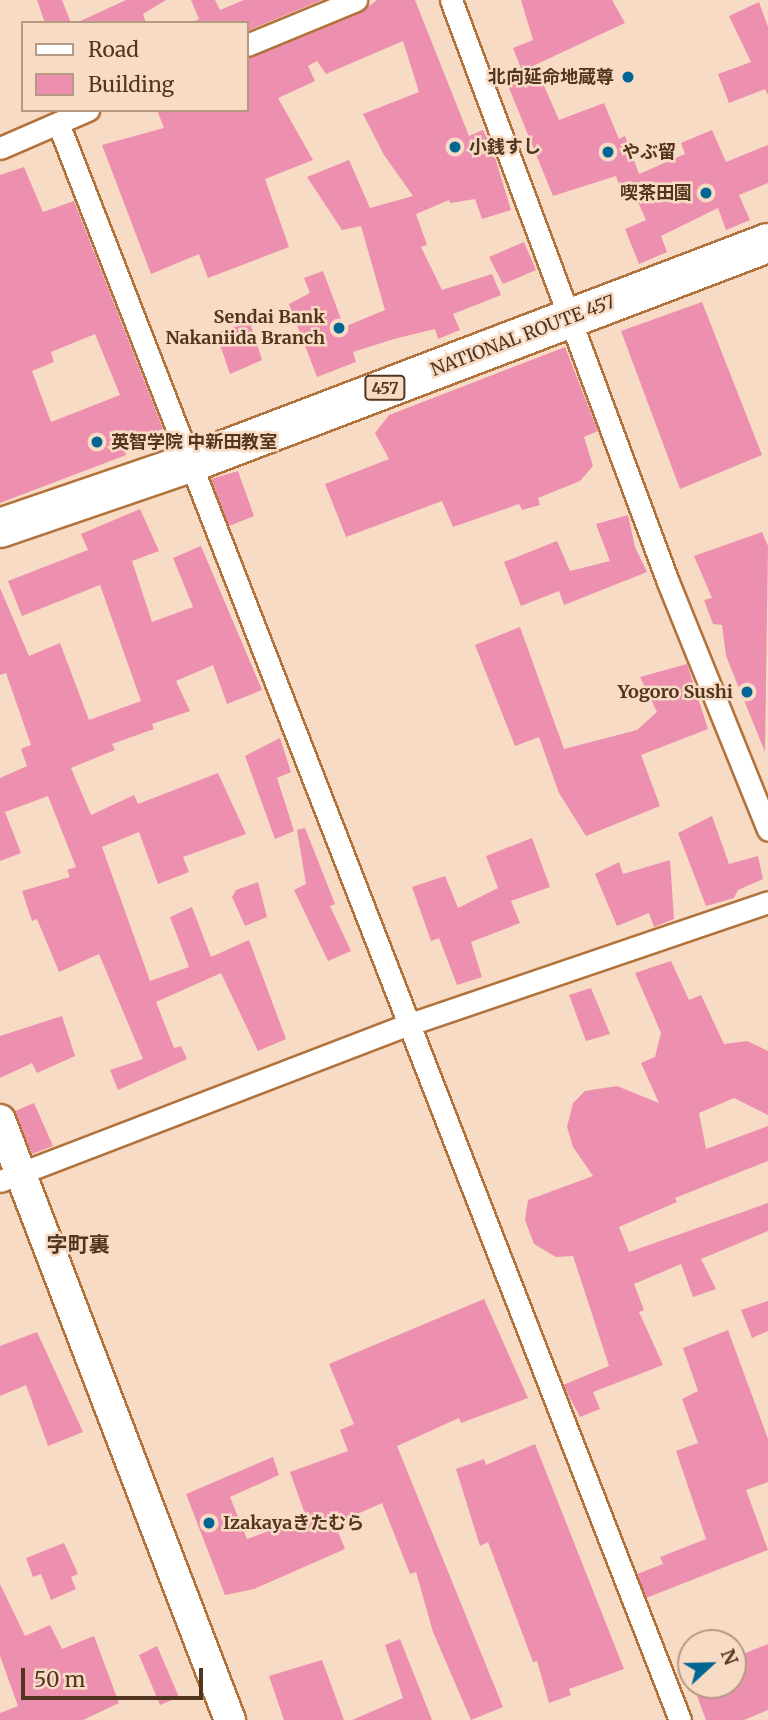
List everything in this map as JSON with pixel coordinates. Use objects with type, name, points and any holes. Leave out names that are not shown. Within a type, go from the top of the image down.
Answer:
[{"type":"highway","name":"NATIONAL ROUTE 457","points":[[0,527],[190,463],[768,243]]},
{"type":"street","points":[[248,45],[356,0]]},
{"type":"street","points":[[451,0],[569,318],[768,830]]},
{"type":"street","points":[[0,148],[83,112]]},
{"type":"street","points":[[58,123],[407,1026],[680,1720]]},
{"type":"street","points":[[10,1177],[407,1026],[768,902]]},
{"type":"street","points":[[0,1120],[10,1177],[230,1720]]},
{"type":"building","points":[[37,0],[62,0],[70,21],[44,21]]},
{"type":"building","points":[[126,0],[166,0],[143,14],[145,21],[80,21]]},
{"type":"building","points":[[191,0],[215,0],[220,10],[244,0],[322,0],[248,31],[248,21],[194,21],[199,19]]},
{"type":"building","points":[[377,0],[415,0],[469,136],[483,130],[493,151],[511,210],[482,219],[475,199],[450,203],[449,200],[416,214],[427,245],[421,247],[442,290],[492,274],[501,295],[453,314],[460,330],[438,339],[435,329],[353,352],[356,362],[317,377],[289,304],[310,293],[304,278],[323,271],[344,327],[385,310],[361,226],[342,230],[307,177],[349,160],[370,208],[413,196],[384,155],[363,114],[419,92],[403,41],[326,74],[317,61],[308,66],[315,81],[278,98],[313,160],[265,179],[289,247],[208,278],[199,254],[151,274],[102,145],[164,128],[158,112],[248,112],[248,58],[361,12]]},
{"type":"building","points":[[521,0],[612,0],[625,23],[522,71],[513,48],[533,40]]},
{"type":"building","points":[[759,2],[768,27],[768,95],[765,89],[729,103],[718,74],[751,62],[729,16]]},
{"type":"building","points":[[538,72],[559,120],[604,103],[619,139],[625,136],[639,174],[685,154],[681,143],[712,130],[726,162],[768,145],[768,183],[739,195],[750,220],[726,230],[718,208],[661,236],[667,252],[639,264],[625,229],[646,220],[631,186],[621,190],[616,176],[553,196],[507,83]]},
{"type":"building","points":[[24,167],[43,212],[74,201],[163,429],[123,444],[126,455],[0,503],[0,175]],"holes":[[[95,334],[120,395],[51,422],[32,371],[54,362],[51,352]]]},
{"type":"building","points":[[524,242],[536,270],[503,284],[489,257]]},
{"type":"building","points":[[702,302],[762,455],[680,489],[621,331]]},
{"type":"building","points":[[250,322],[262,360],[230,374],[216,333]]},
{"type":"building","points":[[565,347],[598,431],[584,437],[593,466],[580,481],[538,498],[540,505],[522,510],[519,504],[453,527],[442,501],[346,537],[325,484],[389,459],[375,433],[389,415]]},
{"type":"building","points":[[238,471],[254,516],[229,526],[211,479]]},
{"type":"building","points":[[140,509],[159,551],[132,561],[152,622],[193,607],[173,558],[201,546],[262,690],[227,704],[213,665],[176,681],[190,711],[152,724],[154,729],[112,744],[115,750],[71,768],[91,815],[134,795],[138,804],[218,773],[246,834],[183,857],[189,872],[158,884],[139,832],[102,847],[150,981],[189,967],[170,917],[192,907],[211,957],[249,940],[286,1039],[258,1051],[221,973],[156,1002],[174,1048],[181,1046],[187,1059],[118,1090],[110,1070],[143,1059],[99,954],[59,972],[37,919],[32,921],[22,891],[70,877],[67,870],[76,867],[48,796],[5,812],[21,853],[0,861],[0,778],[27,766],[21,749],[31,745],[6,673],[0,675],[0,588],[29,656],[60,643],[89,720],[141,701],[100,585],[22,616],[8,581],[88,550],[81,534]]},
{"type":"building","points":[[628,515],[635,547],[647,572],[564,605],[559,591],[521,606],[504,562],[557,541],[570,571],[610,561],[596,524]]},
{"type":"building","points":[[762,532],[768,546],[765,752],[726,656],[722,625],[713,624],[704,600],[712,598],[694,556]]},
{"type":"building","points":[[520,627],[564,749],[637,730],[657,712],[640,677],[687,664],[708,729],[641,755],[660,806],[586,836],[559,793],[539,737],[515,746],[475,645]]},
{"type":"building","points":[[280,738],[291,772],[277,778],[294,831],[275,839],[245,756]]},
{"type":"building","points":[[712,816],[729,864],[758,856],[763,879],[738,890],[734,898],[706,906],[678,833]]},
{"type":"building","points":[[305,828],[335,904],[330,906],[351,951],[328,961],[294,890],[306,884],[297,830]]},
{"type":"building","points":[[532,838],[550,887],[511,901],[520,923],[471,942],[482,977],[457,985],[439,938],[431,941],[412,887],[445,876],[458,908],[498,888],[486,856]]},
{"type":"building","points":[[670,860],[674,919],[654,927],[649,913],[617,926],[595,874],[619,862],[623,874]]},
{"type":"building","points":[[258,882],[267,917],[245,926],[232,897],[236,890]]},
{"type":"building","points":[[671,961],[689,1000],[701,995],[724,1044],[747,1041],[768,1051],[768,1115],[734,1098],[699,1113],[706,1149],[768,1126],[768,1161],[675,1198],[677,1202],[619,1227],[629,1252],[768,1203],[768,1231],[701,1259],[716,1289],[693,1297],[681,1264],[634,1284],[644,1310],[639,1312],[663,1365],[593,1392],[600,1409],[580,1417],[563,1385],[609,1366],[573,1256],[556,1257],[534,1244],[525,1220],[528,1200],[593,1176],[573,1147],[567,1127],[573,1103],[585,1091],[617,1086],[659,1103],[641,1063],[655,1057],[661,1033],[635,973]]},
{"type":"building","points":[[591,988],[610,1034],[586,1041],[569,995]]},
{"type":"building","points":[[62,1016],[75,1056],[37,1073],[32,1063],[0,1078],[0,1036]]},
{"type":"building","points":[[34,1103],[53,1146],[32,1154],[15,1111]]},
{"type":"building","points":[[484,1299],[528,1398],[461,1423],[459,1418],[397,1446],[503,1707],[471,1720],[433,1632],[416,1572],[410,1574],[382,1503],[335,1524],[345,1549],[254,1589],[225,1595],[186,1494],[273,1457],[279,1475],[230,1497],[247,1539],[306,1517],[290,1472],[348,1451],[340,1430],[354,1424],[329,1364]]},
{"type":"building","points":[[768,1301],[768,1331],[752,1338],[741,1310]]},
{"type":"building","points":[[728,1330],[768,1439],[768,1482],[746,1490],[768,1550],[646,1598],[637,1574],[663,1564],[660,1557],[706,1539],[676,1451],[698,1443],[682,1399],[698,1391],[683,1348]]},
{"type":"building","points":[[37,1332],[83,1432],[48,1446],[26,1385],[0,1396],[0,1346]]},
{"type":"building","points":[[535,1444],[624,1669],[569,1689],[571,1695],[549,1703],[537,1661],[533,1662],[488,1542],[480,1546],[456,1469],[484,1459],[486,1465]]},
{"type":"building","points":[[64,1543],[78,1574],[71,1577],[76,1589],[51,1600],[41,1574],[33,1577],[26,1558]]},
{"type":"building","points":[[0,1584],[25,1636],[50,1625],[62,1649],[94,1636],[119,1703],[83,1720],[0,1720],[0,1713],[18,1706],[0,1656]]},
{"type":"building","points":[[400,1639],[432,1720],[352,1720],[403,1698],[385,1645]]},
{"type":"building","points":[[768,1644],[768,1710],[744,1720],[706,1720],[698,1699],[747,1699],[747,1652]]},
{"type":"building","points":[[157,1646],[179,1697],[160,1705],[139,1655]]},
{"type":"building","points":[[322,1660],[344,1720],[284,1720],[269,1676]]},
{"type":"place","name":"北向延命地蔵尊","points":[[628,77]]},
{"type":"place","name":"小銭すし","points":[[455,147]]},
{"type":"place","name":"やぶ留","points":[[608,152]]},
{"type":"place","name":"喫茶田園","points":[[706,193]]},
{"type":"place","name":"Sendai Bank Nakaniida Branch","points":[[339,328]]},
{"type":"place","name":"英智学院 中新田教室","points":[[97,442]]},
{"type":"place","name":"Yogoro Sushi","points":[[747,692]]},
{"type":"place","name":"Izakayaきたむら","points":[[209,1523]]},
{"type":"district","name":"字町裏","points":[[78,1245]]}]
